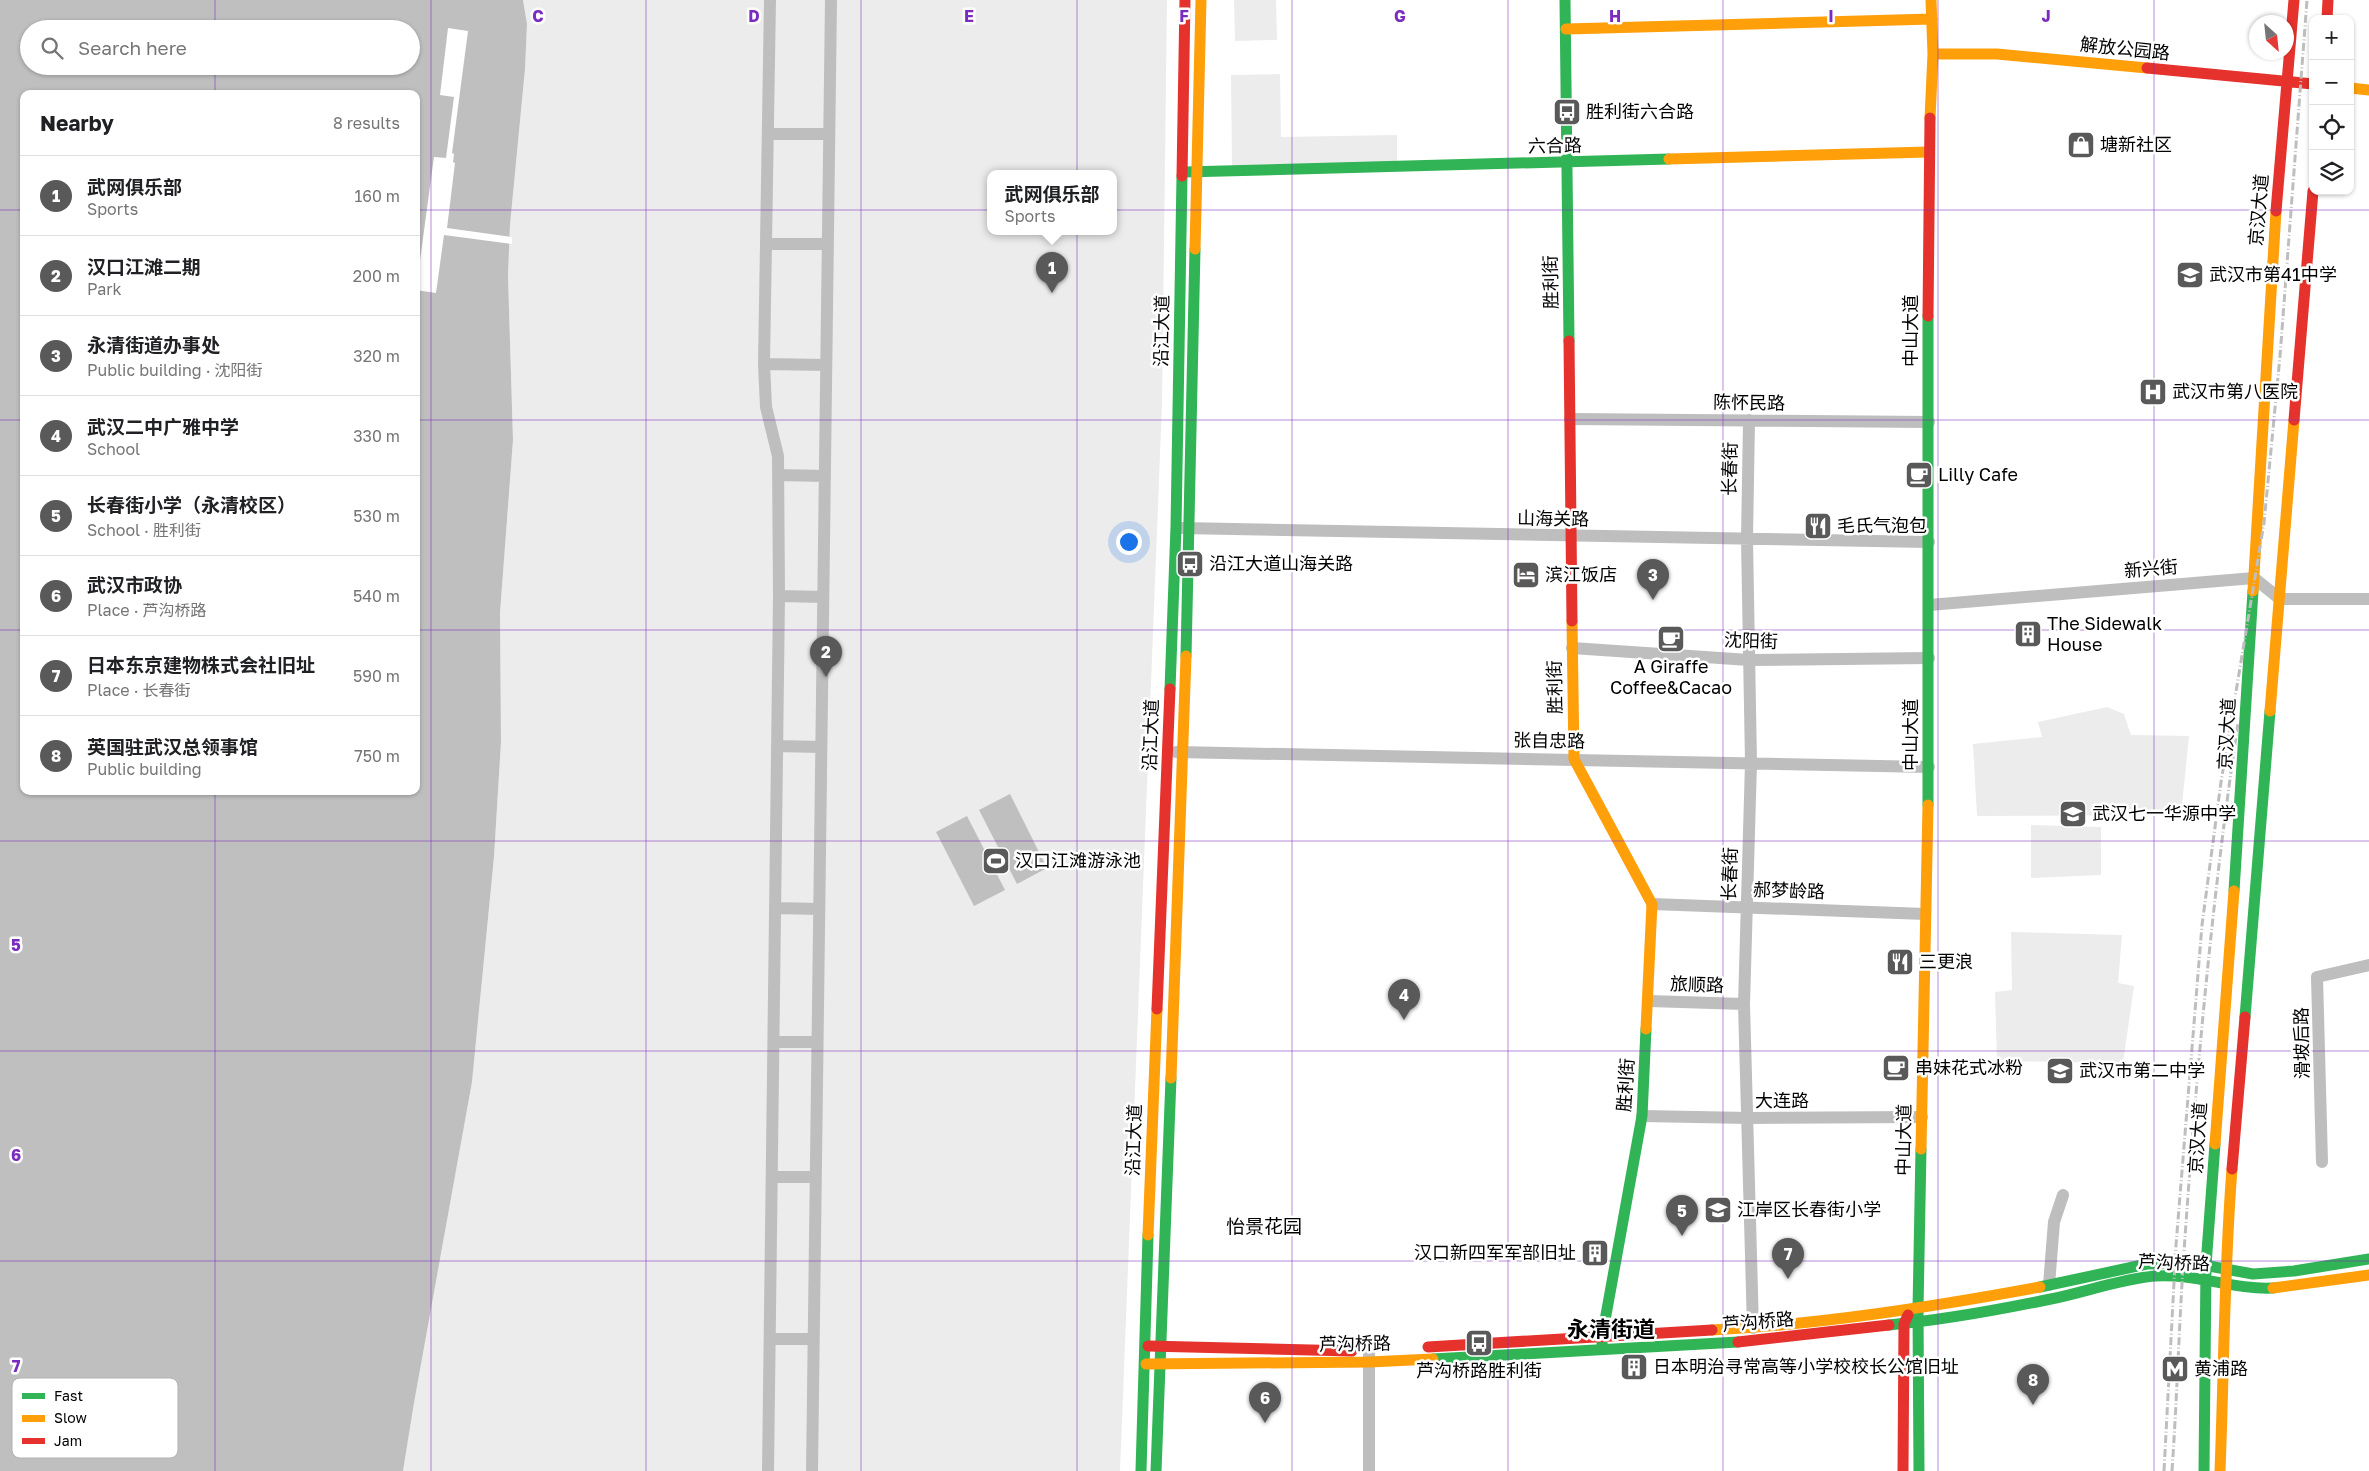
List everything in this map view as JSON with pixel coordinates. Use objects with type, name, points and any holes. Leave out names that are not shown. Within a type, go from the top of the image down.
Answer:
[{"type":"main road","name":"沿江大道","points":[[1141,1471],[1143,1364],[1176,528],[1185,0]]},
{"type":"main road","name":"沿江大道","points":[[1156,1471],[1184,752],[1201,0]]},
{"type":"main road","name":"胜利街","points":[[1566,0],[1574,759],[1652,904],[1649,1001],[1642,1116],[1602,1337],[1602,1349]]},
{"type":"main road","name":"中山大道","points":[[1919,1471],[1919,1322],[1914,1310],[1922,1117],[1929,767],[1928,152],[1933,54],[1932,0]]},
{"type":"main road","name":"京汉大道","points":[[2204,1471],[2206,1265],[2239,824],[2274,232],[2294,0]]},
{"type":"main road","points":[[2327,15],[2328,0]]},
{"type":"main road","points":[[1566,29],[1932,19]]},
{"type":"main road","name":"解放公园路","points":[[1933,54],[1997,54],[2309,84]]},
{"type":"main road","points":[[2354,88],[2369,90]]},
{"type":"main road","name":"六合路","points":[[1182,172],[1928,152]]},
{"type":"main road","name":"京汉大道","points":[[2220,1471],[2227,1235],[2313,195]]},
{"type":"main road","name":"芦沟桥路","points":[[1144,1346],[1369,1357],[1602,1337],[1754,1328],[1914,1310],[2049,1285],[2147,1264],[2168,1262],[2206,1265],[2253,1274],[2268,1274],[2369,1259]]},
{"type":"main road","name":"芦沟桥路","points":[[1143,1364],[1602,1349],[1734,1342],[1919,1322],[2050,1298],[2132,1279],[2158,1276],[2227,1283],[2254,1289],[2275,1288],[2369,1275]]},
{"type":"main road","name":"中山大道","points":[[1903,1471],[1904,1324],[1914,1310]]},
{"type":"street","points":[[768,1471],[779,596],[779,475],[776,449],[764,395],[770,0]]},
{"type":"street","points":[[812,1471],[831,0]]},
{"type":"street","points":[[768,134],[829,134]]},
{"type":"street","points":[[766,244],[828,244]]},
{"type":"street","points":[[764,364],[826,365]]},
{"type":"street","name":"陈怀民路","points":[[1570,419],[1928,422]]},
{"type":"street","name":"长春街","points":[[1749,420],[1747,539],[1751,763],[1744,1004],[1754,1328]]},
{"type":"street","points":[[779,475],[824,476]]},
{"type":"street","name":"山海关路","points":[[1176,528],[1571,537],[1929,542]]},
{"type":"street","points":[[2254,578],[2280,599],[2369,600]]},
{"type":"street","name":"新兴街","points":[[1929,605],[2254,578]]},
{"type":"street","points":[[779,596],[823,598]]},
{"type":"street","name":"沈阳街","points":[[1572,648],[1749,660],[1929,658]]},
{"type":"street","points":[[777,746],[820,747]]},
{"type":"street","name":"张自忠路","points":[[1168,752],[1929,767]]},
{"type":"street","name":"郝梦龄路","points":[[1652,904],[1925,914]]},
{"type":"street","points":[[775,908],[819,909]]},
{"type":"street","name":"滑坡后路","points":[[2322,1162],[2318,977],[2369,965]]},
{"type":"street","name":"旅顺路","points":[[1649,1001],[1744,1004]]},
{"type":"street","points":[[774,1042],[817,1042]]},
{"type":"street","name":"大连路","points":[[1642,1116],[1749,1118],[1922,1117]]},
{"type":"street","points":[[772,1177],[816,1177]]},
{"type":"street","points":[[2049,1285],[2054,1222],[2063,1195]]},
{"type":"street","points":[[770,1339],[814,1339]]},
{"type":"street","points":[[1369,1357],[1369,1471]]},
{"type":"shaded area","points":[[0,0],[523,0],[527,24],[525,69],[510,225],[508,276],[513,440],[500,613],[501,742],[494,857],[472,1082],[403,1471],[0,1471]]},
{"type":"shaded area","points":[[523,0],[1167,0],[1162,404],[1120,1471],[403,1471],[472,1082],[494,857],[501,742],[500,613],[513,440],[508,276],[510,225],[525,69],[527,24]]},
{"type":"shaded area","points":[[1234,0],[1276,0],[1277,40],[1235,41]]},
{"type":"shaded area","points":[[1280,74],[1281,137],[1397,135],[1397,163],[1232,166],[1231,75]]},
{"type":"shaded area","points":[[2107,707],[2124,714],[2131,735],[2189,736],[2181,815],[1977,816],[1973,744],[2042,737],[2038,722]]},
{"type":"shaded area","points":[[1010,794],[1047,868],[1017,884],[979,810]]},
{"type":"shaded area","points":[[967,816],[1005,890],[974,906],[936,832]]},
{"type":"shaded area","points":[[2031,825],[2101,827],[2101,875],[2031,878]]},
{"type":"shaded area","points":[[2011,932],[2122,935],[2118,983],[2134,986],[2123,1063],[1997,1061],[1995,992],[2012,990]]},
{"type":"pier","points":[[448,28],[468,31],[452,153],[454,154],[453,162],[455,163],[447,228],[512,237],[512,244],[444,235],[436,293],[420,291],[420,260],[434,157],[446,158],[454,97],[440,95]]},
{"type":"railway","points":[[2164,1471],[2176,1245],[2202,925],[2221,782],[2264,523],[2280,356],[2307,0]]},
{"type":"railway","points":[[2172,1471],[2184,1252],[2194,1120],[2220,855],[2238,723]]},
{"type":"traffic: fast","points":[[1565,0],[1569,341]]},
{"type":"traffic: fast","points":[[1184,172],[1669,159]]},
{"type":"traffic: fast","points":[[1170,689],[1176,527],[1182,176]]},
{"type":"traffic: fast","points":[[1186,656],[1195,249]]},
{"type":"traffic: fast","points":[[1928,316],[1928,805]]},
{"type":"traffic: fast","points":[[2234,891],[2253,591]]},
{"type":"traffic: fast","points":[[2245,1017],[2270,711]]},
{"type":"traffic: fast","points":[[1602,1349],[1602,1337],[1642,1116],[1646,1029]]},
{"type":"traffic: fast","points":[[1156,1471],[1171,1078]]},
{"type":"traffic: fast","points":[[2204,1471],[2206,1265],[2215,1144]]},
{"type":"traffic: fast","points":[[1919,1471],[1918,1309],[1921,1149]]},
{"type":"traffic: fast","points":[[1141,1471],[1148,1235]]},
{"type":"traffic: fast","points":[[2040,1287],[2147,1264],[2192,1263],[2253,1274],[2294,1271],[2369,1259]]},
{"type":"traffic: fast","points":[[1889,1325],[1991,1311],[2129,1280],[2155,1276],[2184,1277],[2244,1287],[2273,1288]]},
{"type":"traffic: fast","points":[[1433,1359],[1738,1342]]},
{"type":"traffic: slow","points":[[1195,249],[1201,0]]},
{"type":"traffic: slow","points":[[1930,118],[1933,54],[1931,0]]},
{"type":"traffic: slow","points":[[1566,29],[1932,19]]},
{"type":"traffic: slow","points":[[1933,54],[1997,54],[2147,68]]},
{"type":"traffic: slow","points":[[2354,88],[2369,90]]},
{"type":"traffic: slow","points":[[1669,159],[1928,152]]},
{"type":"traffic: slow","points":[[2253,591],[2276,211]]},
{"type":"traffic: slow","points":[[2270,711],[2294,420]]},
{"type":"traffic: slow","points":[[1572,621],[1574,759],[1652,904],[1646,1029]]},
{"type":"traffic: slow","points":[[1171,1078],[1186,656]]},
{"type":"traffic: slow","points":[[1921,1149],[1928,805]]},
{"type":"traffic: slow","points":[[2215,1144],[2234,891]]},
{"type":"traffic: slow","points":[[1148,1235],[1157,1009]]},
{"type":"traffic: slow","points":[[2220,1471],[2226,1282],[2232,1169]]},
{"type":"traffic: slow","points":[[2273,1288],[2369,1275]]},
{"type":"traffic: slow","points":[[1712,1330],[1795,1324],[1877,1314],[2040,1287]]},
{"type":"traffic: slow","points":[[1146,1364],[1369,1362],[1433,1359]]},
{"type":"traffic: jam","points":[[1182,176],[1185,0]]},
{"type":"traffic: jam","points":[[2276,211],[2294,0]]},
{"type":"traffic: jam","points":[[2327,15],[2328,0]]},
{"type":"traffic: jam","points":[[2147,68],[2309,84]]},
{"type":"traffic: jam","points":[[1928,316],[1930,118]]},
{"type":"traffic: jam","points":[[2294,420],[2313,195]]},
{"type":"traffic: jam","points":[[1569,341],[1572,621]]},
{"type":"traffic: jam","points":[[1157,1009],[1170,689]]},
{"type":"traffic: jam","points":[[2232,1169],[2245,1017]]},
{"type":"traffic: jam","points":[[1903,1471],[1904,1324],[1908,1315]]},
{"type":"traffic: jam","points":[[1738,1342],[1889,1325]]},
{"type":"traffic: jam","points":[[1428,1347],[1712,1330]]},
{"type":"traffic: jam","points":[[1148,1346],[1352,1351]]},
{"type":"place","name":"胜利街六合路","points":[[1567,112]]},
{"type":"place","name":"塘新社区","points":[[2081,145]]},
{"type":"place","name":"武汉市第41中学","points":[[2190,275]]},
{"type":"place","name":"武网俱乐部","points":[[1052,293]]},
{"type":"place","name":"武汉市第八医院","points":[[2153,392]]},
{"type":"place","name":"Lilly Cafe","points":[[1919,475]]},
{"type":"place","name":"毛氏气泡包","points":[[1818,526]]},
{"type":"place","name":"沿江大道山海关路","points":[[1190,564]]},
{"type":"place","name":"滨江饭店","points":[[1526,575]]},
{"type":"place","name":"永清街道办事处","points":[[1653,600]]},
{"type":"place","name":"The Sidewalk House","points":[[2028,634]]},
{"type":"place","name":"A Giraffe Coffee&Cacao","points":[[1671,639]]},
{"type":"place","name":"汉口江滩二期","points":[[826,677]]},
{"type":"place","name":"武汉七一华源中学","points":[[2073,814]]},
{"type":"place","name":"汉口江滩游泳池","points":[[996,861]]},
{"type":"place","name":"三更浪","points":[[1900,962]]},
{"type":"place","name":"武汉二中广雅中学","points":[[1404,1020]]},
{"type":"place","name":"串妹花式冰粉","points":[[1896,1068]]},
{"type":"place","name":"武汉市第二中学","points":[[2060,1071]]},
{"type":"place","name":"江岸区长春街小学","points":[[1718,1210]]},
{"type":"place","name":"长春街小学（永清校区）","points":[[1682,1236]]},
{"type":"place","name":"汉口新四军军部旧址","points":[[1595,1253]]},
{"type":"place","name":"日本东京建物株式会社旧址","points":[[1788,1279]]},
{"type":"place","name":"芦沟桥路胜利街","points":[[1479,1343]]},
{"type":"place","name":"日本明治寻常高等小学校校长公馆旧址","points":[[1634,1367]]},
{"type":"place","name":"黄浦路","points":[[2175,1369]]},
{"type":"place","name":"英国驻武汉总领事馆","points":[[2033,1405]]},
{"type":"place","name":"武汉市政协","points":[[1265,1423]]},
{"type":"district","name":"怡景花园","points":[[1264,1226]]},
{"type":"district","name":"永清街道","points":[[1611,1329]]}]
